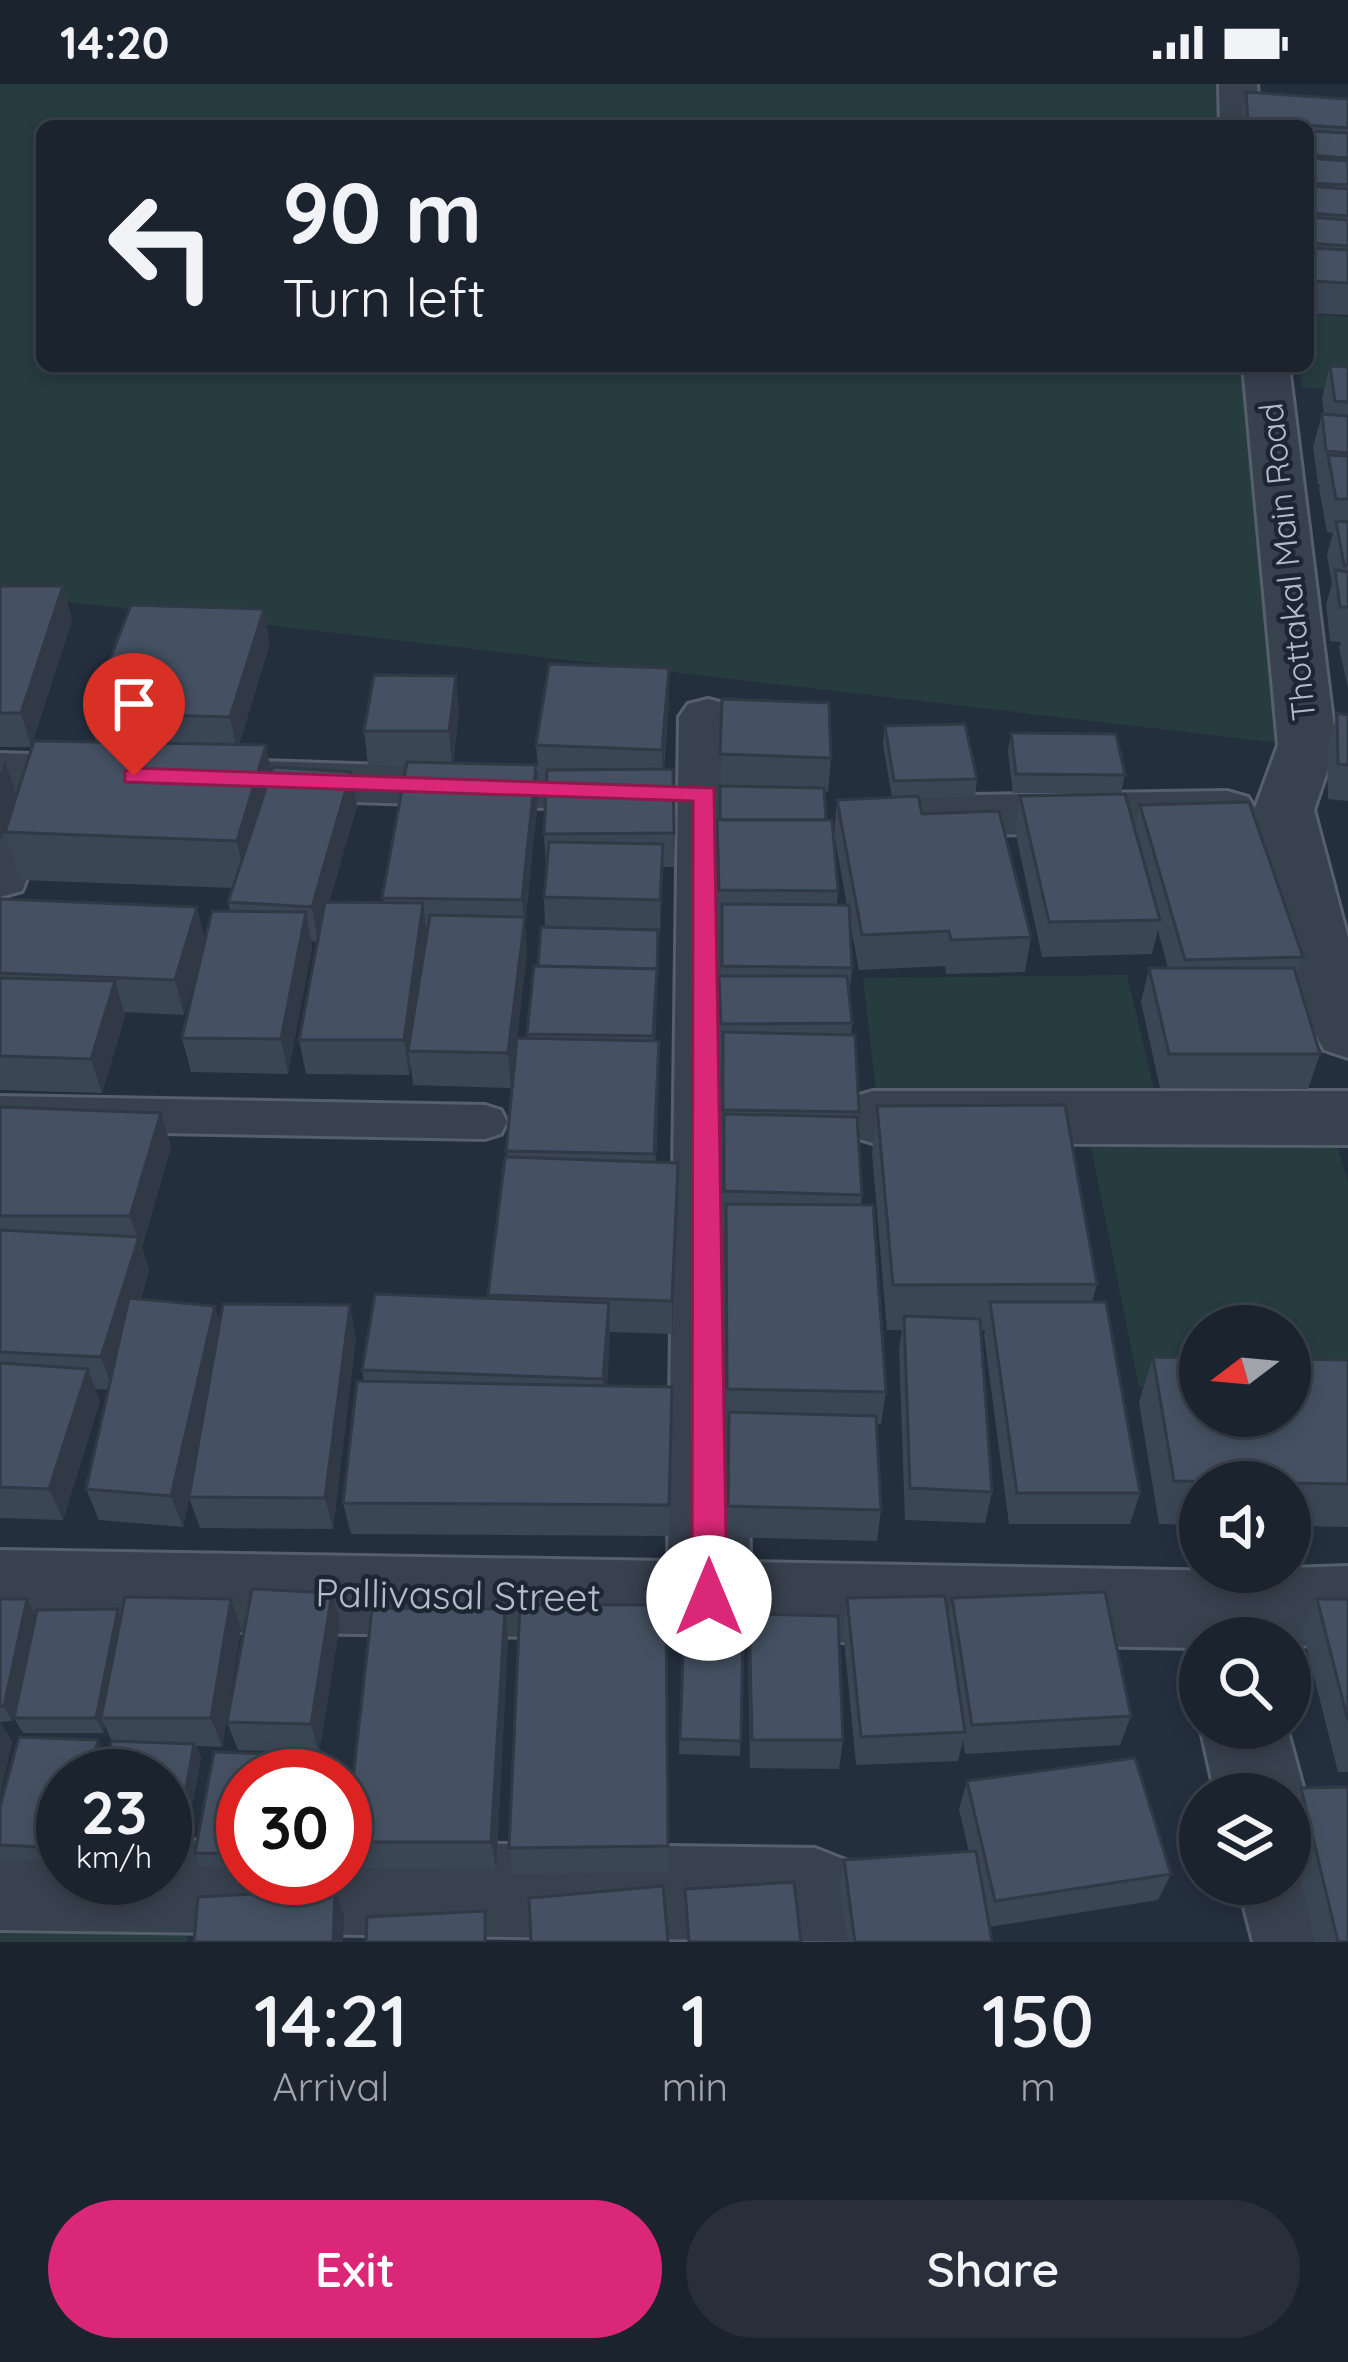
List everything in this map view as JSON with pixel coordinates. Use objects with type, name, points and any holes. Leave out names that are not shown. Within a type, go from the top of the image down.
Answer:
[{"type":"street","name":"Thottakal Main Road","points":[[1267,372],[1307,746],[1284,810]]},
{"type":"street","points":[[708,717],[709,1598]]},
{"type":"street","points":[[0,876],[19,773],[705,794]]},
{"type":"street","points":[[851,817],[1284,810],[1326,898],[1348,1033]]},
{"type":"street","points":[[873,1117],[1348,1118]]},
{"type":"street","name":"Pallivasal Street","points":[[0,1589],[709,1598],[1179,1621]]},
{"type":"street","name":"Pallivasal Street","points":[[1259,1617],[1348,1605]]},
{"type":"street","points":[[0,1884],[189,1914],[510,1916],[814,1894],[823,1942]]},
{"type":"street","points":[[1290,1905],[1300,1942]]},
{"type":"lane","points":[[0,1113],[485,1122]]},
{"type":"green space","points":[[0,84],[1237,84],[1240,120],[36,120],[36,372],[1259,372],[1290,744],[0,594]]},
{"type":"green space","points":[[1314,314],[1348,317],[1348,392],[1301,387],[1300,372],[1314,372]]},
{"type":"green space","points":[[1127,975],[1156,1098],[877,1101],[863,978]]},
{"type":"green space","points":[[1337,1144],[1348,1182],[1348,1384],[1311,1385],[1311,1305],[1179,1305],[1179,1386],[1139,1387],[1091,1147]]},
{"type":"green space","points":[[195,1887],[187,1942],[0,1942],[0,1890],[36,1889],[36,1905],[192,1905]]},
{"type":"building","points":[[1246,92],[1348,99],[1348,128],[1314,126],[1314,120],[1248,120]]},
{"type":"building","points":[[1314,131],[1348,133],[1348,158],[1314,155]]},
{"type":"building","points":[[1314,158],[1348,161],[1348,185],[1314,183]]},
{"type":"building","points":[[1314,186],[1348,189],[1348,216],[1314,213]]},
{"type":"building","points":[[1314,217],[1348,220],[1348,246],[1314,243]]},
{"type":"building","points":[[1314,248],[1348,250],[1348,283],[1314,281]]},
{"type":"building","points":[[1330,366],[1348,367],[1348,402],[1335,401]]},
{"type":"building","points":[[1322,414],[1348,416],[1348,453],[1326,451]]},
{"type":"building","points":[[1328,455],[1348,456],[1348,499],[1336,499]]},
{"type":"building","points":[[1336,521],[1348,522],[1348,565],[1344,565]]},
{"type":"building","points":[[1335,570],[1348,572],[1348,607],[1340,607]]},
{"type":"building","points":[[0,586],[63,586],[21,713],[0,713]]},
{"type":"building","points":[[131,605],[264,609],[230,717],[89,713]]},
{"type":"building","points":[[549,664],[669,668],[662,750],[536,745]]},
{"type":"building","points":[[374,675],[456,676],[449,731],[364,731]]},
{"type":"building","points":[[722,699],[829,703],[831,758],[720,754]]},
{"type":"building","points":[[1337,713],[1348,715],[1348,765],[1338,764]]},
{"type":"building","points":[[965,724],[977,779],[894,781],[885,726]]},
{"type":"building","points":[[1011,733],[1116,734],[1125,775],[1016,774]]},
{"type":"building","points":[[34,741],[266,745],[237,841],[5,832]]},
{"type":"building","points":[[407,762],[536,765],[522,900],[382,898]]},
{"type":"building","points":[[273,767],[351,772],[312,907],[228,902]]},
{"type":"building","points":[[673,769],[674,833],[544,834],[547,770]]},
{"type":"building","points":[[720,786],[824,788],[826,820],[720,820]]},
{"type":"building","points":[[1125,794],[1160,920],[1049,922],[1020,796]]},
{"type":"building","points":[[918,796],[922,814],[999,811],[1031,937],[951,940],[949,931],[862,935],[837,800]]},
{"type":"building","points":[[1249,802],[1303,957],[1185,960],[1140,805]]},
{"type":"building","points":[[717,820],[832,820],[838,891],[719,890]]},
{"type":"building","points":[[549,842],[663,844],[660,900],[544,897]]},
{"type":"building","points":[[0,899],[197,907],[175,980],[0,973]]},
{"type":"building","points":[[325,902],[423,903],[404,1040],[299,1040]]},
{"type":"building","points":[[722,904],[849,905],[852,968],[722,966]]},
{"type":"building","points":[[212,911],[306,912],[281,1039],[182,1038]]},
{"type":"building","points":[[430,915],[525,917],[508,1053],[408,1051]]},
{"type":"building","points":[[541,927],[658,930],[657,976],[657,969],[538,966]]},
{"type":"building","points":[[534,966],[657,969],[653,1036],[527,1034]]},
{"type":"building","points":[[1149,968],[1294,968],[1320,1054],[1169,1054]]},
{"type":"building","points":[[719,976],[847,976],[852,1023],[721,1024]]},
{"type":"building","points":[[0,978],[115,981],[91,1059],[0,1056]]},
{"type":"building","points":[[723,1032],[855,1035],[859,1112],[723,1110]]},
{"type":"building","points":[[517,1038],[659,1041],[654,1154],[506,1151]]},
{"type":"building","points":[[1065,1105],[1097,1284],[893,1285],[877,1106]]},
{"type":"building","points":[[0,1107],[161,1113],[130,1216],[0,1216]]},
{"type":"building","points":[[724,1114],[857,1117],[862,1195],[724,1191]]},
{"type":"building","points":[[505,1157],[678,1163],[672,1301],[488,1295]]},
{"type":"building","points":[[726,1204],[873,1205],[886,1392],[727,1389]]},
{"type":"building","points":[[0,1230],[139,1237],[101,1357],[0,1352]]},
{"type":"building","points":[[375,1294],[609,1303],[603,1379],[362,1370]]},
{"type":"building","points":[[129,1298],[215,1306],[171,1496],[86,1489]]},
{"type":"building","points":[[990,1302],[1106,1302],[1140,1493],[1017,1493]]},
{"type":"building","points":[[223,1304],[350,1305],[325,1498],[189,1497]]},
{"type":"building","points":[[904,1316],[980,1319],[992,1492],[910,1488]]},
{"type":"building","points":[[1153,1357],[1179,1358],[1179,1437],[1311,1437],[1311,1359],[1348,1360],[1348,1484],[1311,1483],[1311,1461],[1179,1461],[1179,1481],[1174,1481]]},
{"type":"building","points":[[0,1363],[88,1369],[49,1489],[0,1487]]},
{"type":"building","points":[[357,1381],[672,1387],[669,1505],[343,1503]]},
{"type":"building","points":[[729,1412],[876,1416],[881,1510],[728,1506]]},
{"type":"building","points":[[252,1589],[332,1593],[311,1724],[227,1722]]},
{"type":"building","points":[[1105,1592],[1131,1716],[972,1725],[952,1598]]},
{"type":"building","points":[[945,1596],[965,1732],[861,1737],[847,1598]]},
{"type":"building","points":[[125,1597],[231,1599],[211,1718],[101,1718]]},
{"type":"building","points":[[0,1599],[27,1599],[4,1706],[0,1706]]},
{"type":"building","points":[[1317,1599],[1348,1599],[1348,1721]]},
{"type":"building","points":[[520,1605],[666,1605],[668,1846],[509,1848]]},
{"type":"building","points":[[372,1608],[505,1609],[491,1842],[372,1842],[372,1749],[356,1749]]},
{"type":"building","points":[[118,1609],[96,1718],[14,1718],[37,1610]]},
{"type":"building","points":[[749,1614],[838,1616],[843,1740],[752,1740]]},
{"type":"building","points":[[684,1628],[743,1630],[741,1741],[680,1739]]},
{"type":"building","points":[[19,1737],[98,1740],[96,1749],[36,1749],[36,1847],[0,1845],[0,1807]]},
{"type":"building","points":[[112,1741],[194,1744],[192,1755],[192,1749],[110,1749]]},
{"type":"building","points":[[214,1752],[216,1752],[216,1853],[195,1853]]},
{"type":"building","points":[[1135,1758],[1171,1874],[995,1901],[967,1781]]},
{"type":"building","points":[[1348,1787],[1348,1942],[1338,1942],[1311,1830],[1311,1788]]},
{"type":"building","points":[[976,1851],[992,1942],[855,1942],[844,1860]]},
{"type":"building","points":[[794,1882],[801,1942],[689,1942],[685,1889]]},
{"type":"building","points":[[663,1886],[668,1942],[531,1942],[529,1898]]},
{"type":"building","points":[[216,1896],[216,1905],[334,1905],[333,1942],[194,1942],[198,1897]]},
{"type":"building","points":[[485,1911],[485,1942],[366,1942],[367,1917]]},
{"type":"route","points":[[134,776],[705,794],[709,1598]]}]
